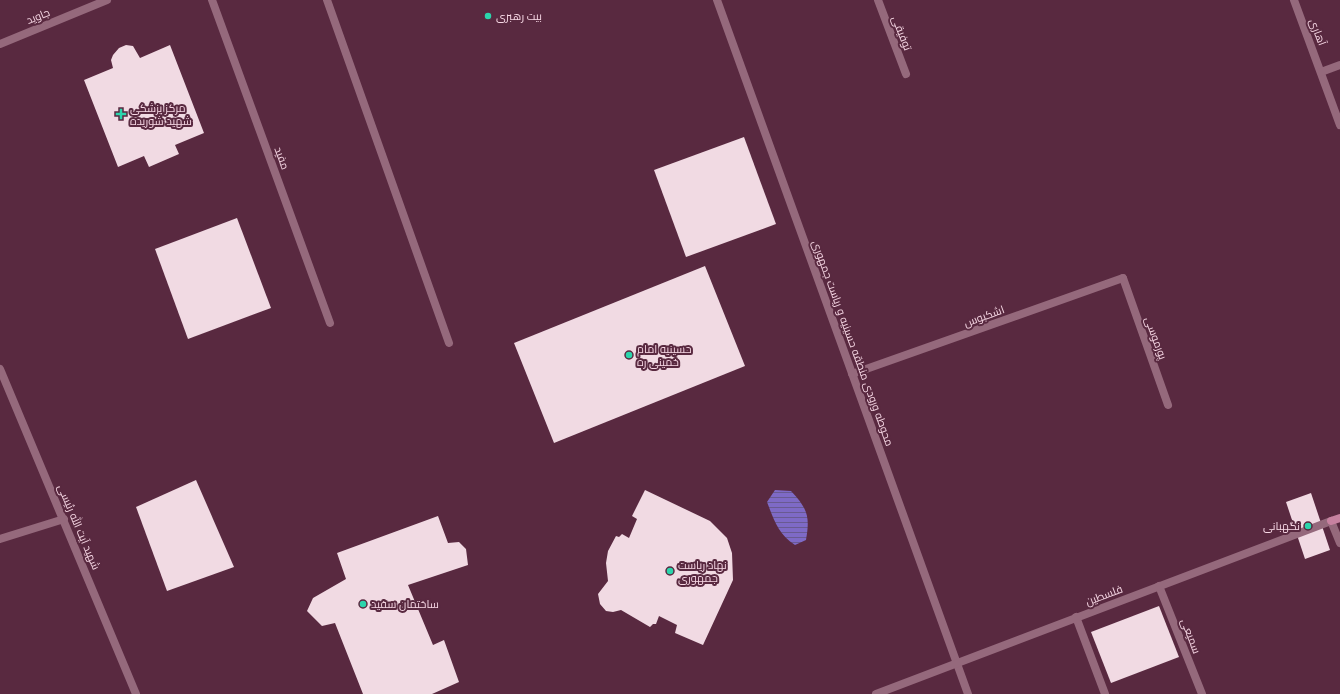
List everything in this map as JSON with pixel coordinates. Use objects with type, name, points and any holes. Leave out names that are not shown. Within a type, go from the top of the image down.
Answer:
[{"type":"main road","name":"فلسطین","points":[[1331,521],[1340,518]]},
{"type":"street","name":"جاوید","points":[[0,44],[108,0]]},
{"type":"street","name":"مفید","points":[[212,0],[330,323]]},
{"type":"street","points":[[327,0],[450,343]]},
{"type":"street","name":"محوطه ورودی منطقه حسینیه و ریاست جمهوری","points":[[718,0],[968,694]]},
{"type":"street","name":"توفیقی","points":[[878,0],[906,74]]},
{"type":"street","name":"آهاری","points":[[1294,0],[1340,125]]},
{"type":"street","points":[[1321,72],[1340,65]]},
{"type":"street","name":"اشکبوس","points":[[852,374],[1122,278]]},
{"type":"street","name":"پورموسی","points":[[1122,278],[1168,405]]},
{"type":"street","name":"شهید آیت الله رئیسی","points":[[0,369],[136,694]]},
{"type":"street","points":[[0,539],[64,519]]},
{"type":"street","points":[[1331,521],[1340,543]]},
{"type":"street","name":"فلسطین","points":[[876,694],[956,662],[1331,521]]},
{"type":"street","name":"سمیعی","points":[[1159,586],[1202,694]]},
{"type":"street","points":[[1076,617],[1105,694]]},
{"type":"shaded area","points":[[775,490],[791,491],[801,503],[806,514],[808,525],[806,540],[795,545],[784,536],[777,526],[767,502]]},
{"type":"building","points":[[126,45],[133,46],[140,58],[170,45],[204,133],[175,145],[179,154],[149,167],[144,156],[118,167],[84,80],[113,68],[111,60],[113,55],[119,48]]},
{"type":"building","points":[[744,137],[776,224],[686,257],[654,170]]},
{"type":"building","points":[[237,218],[271,308],[188,339],[155,249]]},
{"type":"building","name":"حسینیه امام خمینی ره","points":[[705,266],[745,366],[554,443],[514,343]]},
{"type":"building","points":[[196,480],[234,567],[167,591],[136,507]]},
{"type":"building","name":"نهاد ریاست جمهوری","points":[[645,490],[710,521],[727,538],[732,553],[733,580],[703,645],[675,633],[677,625],[659,616],[656,624],[653,624],[650,627],[621,610],[613,612],[606,611],[600,604],[598,594],[608,581],[606,563],[608,551],[616,536],[619,537],[622,534],[629,538],[637,519],[632,516]]},
{"type":"building","name":"نگهبانی","points":[[1311,493],[1330,550],[1305,559],[1286,502]]},
{"type":"building","name":"ساختمان سفید","points":[[438,516],[448,543],[459,542],[466,549],[468,565],[408,585],[433,645],[444,640],[459,682],[432,694],[363,694],[335,623],[322,626],[307,611],[313,598],[346,579],[337,553]]},
{"type":"building","points":[[1159,606],[1179,657],[1111,683],[1091,632]]},
{"type":"place","name":"بیت رهبری","points":[[488,16]]},
{"type":"place","name":"مرکز پزشکی شهید شوریده","points":[[121,114]]},
{"type":"place","name":"حسینیه امام خمینی ره","points":[[629,355]]},
{"type":"place","name":"نگهبانی","points":[[1308,526]]},
{"type":"place","name":"نهاد ریاست جمهوری","points":[[670,571]]},
{"type":"place","name":"ساختمان سفید","points":[[363,604]]}]
